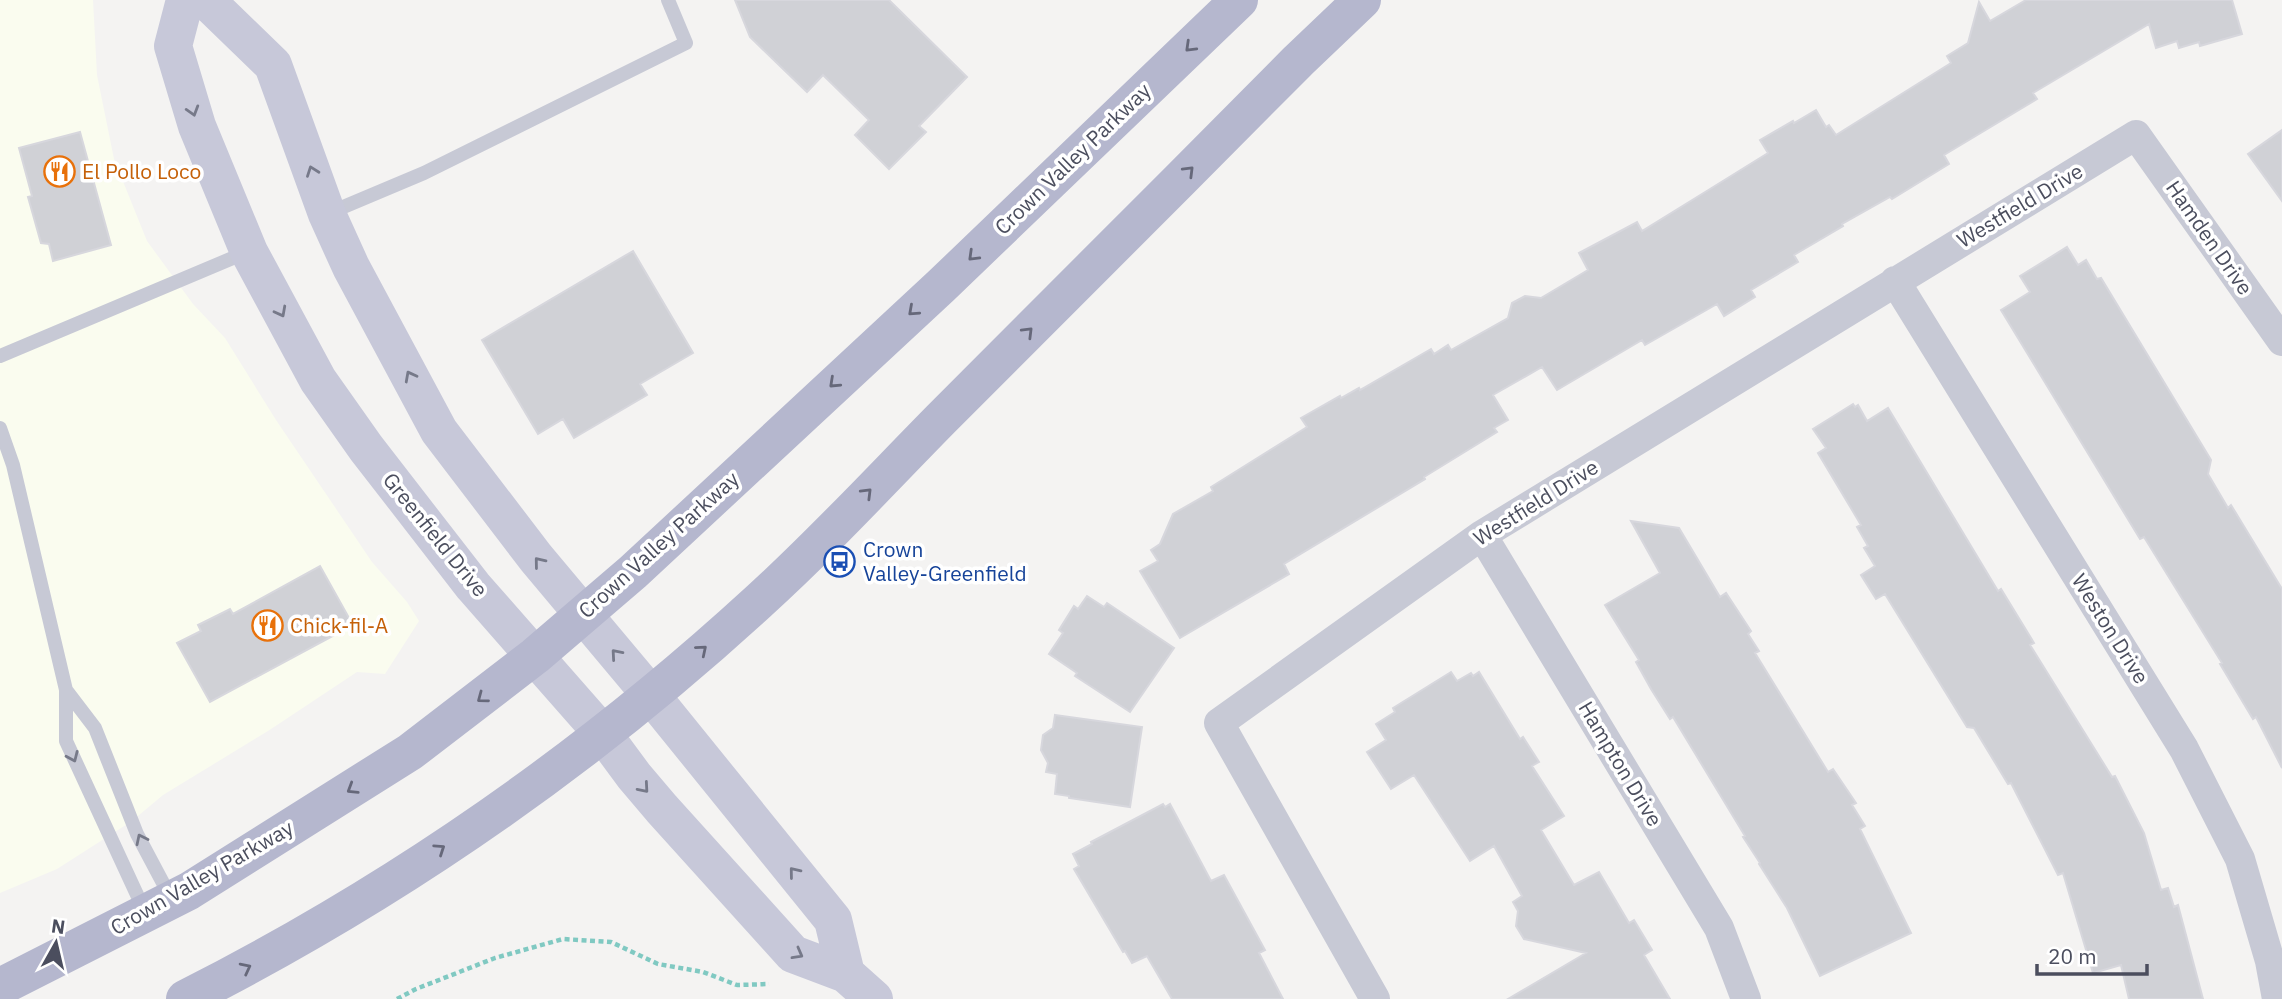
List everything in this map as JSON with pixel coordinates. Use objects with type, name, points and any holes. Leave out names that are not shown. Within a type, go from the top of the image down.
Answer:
[{"type":"main road","name":"Greenfield Drive","points":[[185,0],[173,46],[197,126],[249,251],[318,380],[366,448],[473,586],[603,734],[634,776],[793,954],[846,974],[874,999]]},
{"type":"main road","points":[[206,0],[272,65],[327,214],[351,267],[439,431],[536,558],[650,694],[832,920],[846,974]]},
{"type":"main road","name":"Crown Valley Parkway","points":[[0,987],[159,907],[410,752],[535,656],[633,572],[941,286],[1239,0]]},
{"type":"main road","points":[[186,999],[269,957],[398,878],[500,809],[603,734],[759,602],[1362,0]]},
{"type":"street","name":"Westfield Drive","points":[[1375,999],[1219,723],[1482,535],[2136,135]]},
{"type":"street","name":"Hamden Drive","points":[[2136,135],[2282,341]]},
{"type":"street","name":"Weston Drive","points":[[1895,281],[2184,748],[2240,859],[2270,961],[2277,999]]},
{"type":"street","name":"Hampton Drive","points":[[1482,535],[1719,928],[1746,999]]},
{"type":"lane","points":[[327,214],[433,168],[686,43],[668,0]]},
{"type":"lane","points":[[0,356],[249,251]]},
{"type":"lane","points":[[0,428],[13,465],[66,690],[66,741],[159,907]]},
{"type":"lane","points":[[66,690],[95,728],[138,834],[159,907]]},
{"type":"path","points":[[397,999],[495,958],[563,939],[611,942],[658,964],[703,972],[737,985],[775,984]]},
{"type":"shaded area","points":[[0,0],[93,0],[97,75],[114,159],[147,241],[193,304],[225,338],[276,420],[372,562],[407,602],[419,621],[385,674],[357,672],[268,731],[163,795],[132,821],[57,869],[0,893]]},
{"type":"building","points":[[735,0],[889,0],[967,77],[919,126],[926,132],[889,169],[855,135],[869,120],[823,75],[807,92],[750,37]]},
{"type":"building","points":[[2026,0],[2232,0],[2242,34],[2200,46],[2199,42],[2179,48],[2177,41],[2156,48],[2149,24],[2033,93],[2037,99],[1944,155],[1949,164],[1892,199],[1890,197],[1842,224],[1843,226],[1794,255],[1798,262],[1751,290],[1755,297],[1724,316],[1717,304],[1645,345],[1642,340],[1557,390],[1542,367],[1493,395],[1508,420],[1494,428],[1497,432],[1284,564],[1289,574],[1180,638],[1140,571],[1158,561],[1151,550],[1160,544],[1173,514],[1213,491],[1211,487],[1307,427],[1301,418],[1340,396],[1341,398],[1359,388],[1360,390],[1431,349],[1434,354],[1448,345],[1451,350],[1508,318],[1512,303],[1525,296],[1541,298],[1588,270],[1579,253],[1637,222],[1642,231],[1768,153],[1760,140],[1816,110],[1826,127],[1829,125],[1836,135],[1951,63],[1947,56],[1968,43],[1979,2],[1990,21]]},
{"type":"building","points":[[2282,130],[2282,201],[2248,154]]},
{"type":"building","name":"El Pollo Loco","points":[[80,132],[111,245],[53,261],[49,244],[41,243],[28,197],[32,196],[19,148]]},
{"type":"building","points":[[2067,247],[2078,265],[2086,260],[2097,279],[2101,278],[2211,460],[2208,474],[2228,508],[2231,505],[2282,589],[2282,768],[2256,717],[2253,719],[2220,664],[2222,663],[2144,537],[2140,539],[2001,310],[2030,292],[2020,276]]},
{"type":"building","points":[[633,251],[693,353],[640,384],[647,395],[574,438],[563,419],[538,434],[482,340]]},
{"type":"building","points":[[1853,404],[1855,407],[1858,405],[1867,421],[1888,408],[1998,591],[2001,589],[2034,643],[2030,645],[2112,777],[2115,776],[2144,833],[2161,890],[2168,888],[2174,907],[2178,905],[2203,999],[2129,999],[2121,965],[2093,973],[2063,873],[2058,875],[2011,783],[2008,784],[1974,728],[1967,727],[1885,594],[1876,599],[1861,575],[1875,566],[1864,548],[1868,546],[1857,527],[1861,525],[1818,453],[1826,448],[1813,429]]},
{"type":"building","points":[[1631,521],[1679,528],[1720,597],[1726,593],[1751,631],[1748,634],[1759,651],[1755,653],[1828,772],[1833,769],[1856,803],[1852,805],[1865,826],[1860,829],[1911,933],[1820,976],[1787,908],[1673,717],[1670,719],[1651,689],[1636,662],[1639,660],[1605,605],[1660,573]]},
{"type":"building","points":[[320,566],[353,625],[210,702],[177,643],[201,631],[198,625],[230,609],[233,614]]},
{"type":"building","points":[[1087,596],[1104,607],[1107,603],[1174,648],[1130,712],[1075,676],[1077,673],[1049,654],[1063,633],[1059,630],[1074,606],[1078,609]]},
{"type":"building","points":[[1451,672],[1457,681],[1471,673],[1473,676],[1479,672],[1520,739],[1523,737],[1539,762],[1532,766],[1564,816],[1541,830],[1574,885],[1599,872],[1629,923],[1634,920],[1652,950],[1644,955],[1670,999],[1508,999],[1586,953],[1524,939],[1516,926],[1518,911],[1513,902],[1522,896],[1494,846],[1470,861],[1414,775],[1391,789],[1367,752],[1386,740],[1376,724],[1395,712],[1393,708]]},
{"type":"building","points":[[1055,715],[1142,727],[1130,807],[1055,794],[1057,774],[1046,772],[1048,763],[1041,750],[1043,735],[1053,728]]},
{"type":"building","points":[[1163,804],[1165,807],[1170,804],[1211,881],[1224,875],[1265,950],[1259,953],[1283,999],[1172,999],[1147,956],[1132,963],[1125,951],[1123,952],[1074,869],[1079,866],[1073,854]]},
{"type":"place","name":"El Pollo Loco","points":[[59,172]]},
{"type":"place","name":"Crown Valley-Greenfield","points":[[840,562]]},
{"type":"place","name":"Chick-fil-A","points":[[267,626]]}]
